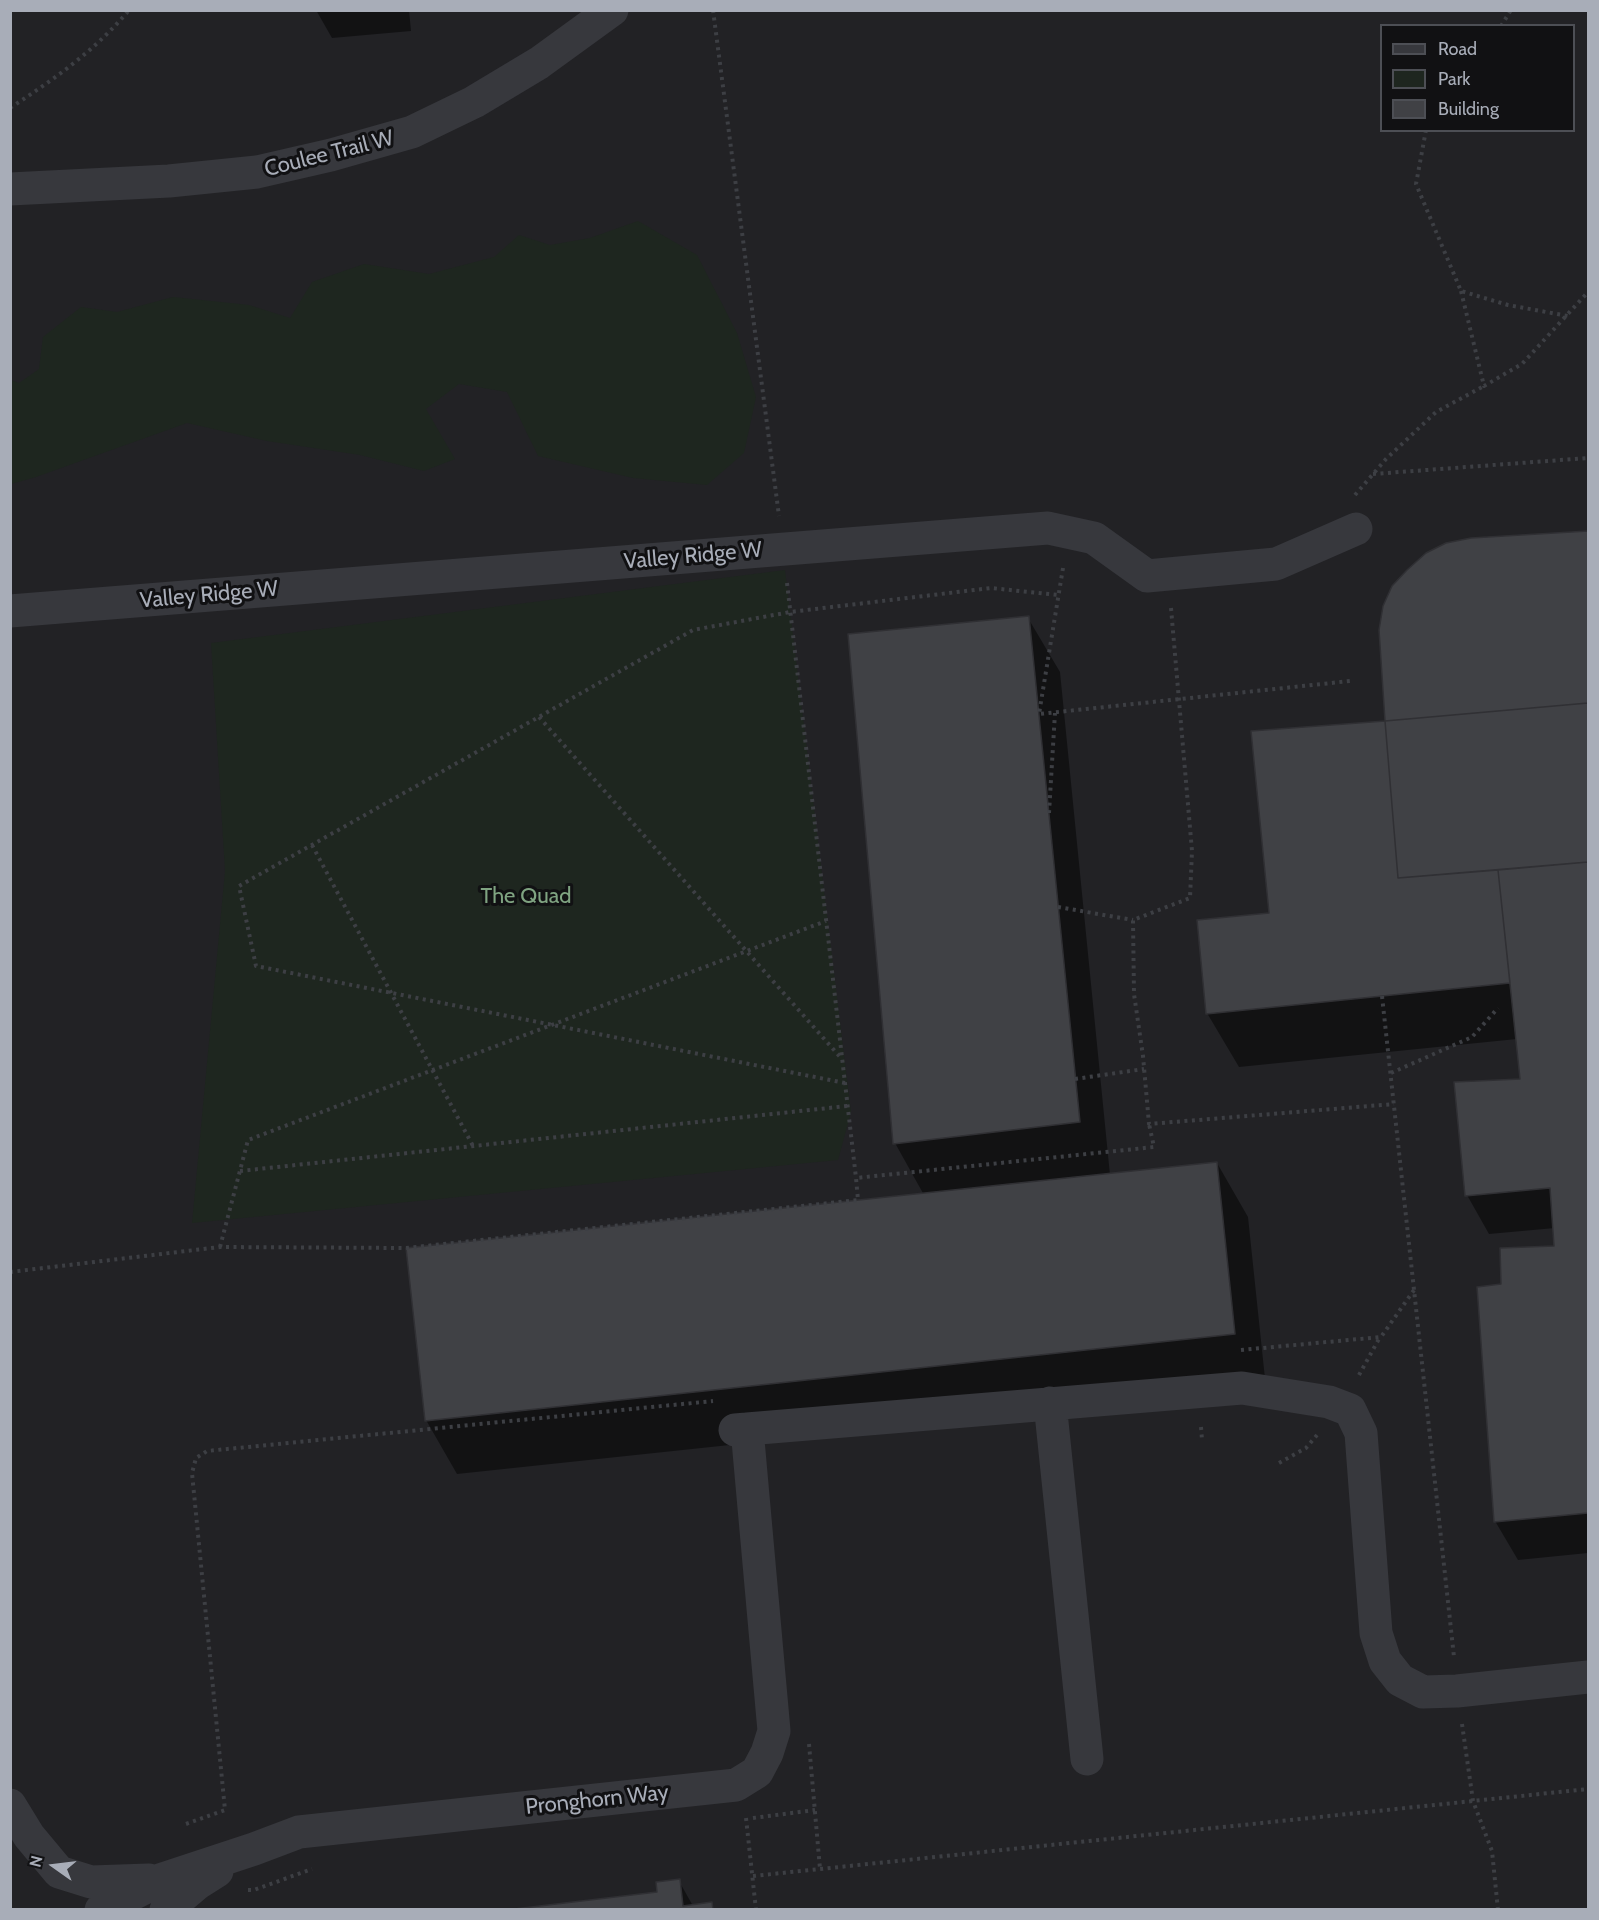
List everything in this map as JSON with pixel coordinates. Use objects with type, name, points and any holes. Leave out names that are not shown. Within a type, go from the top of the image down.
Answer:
[{"type":"street","name":"Coulee Trail W","points":[[10,189],[169,181],[257,172],[330,156],[412,132],[474,102],[538,63],[612,10]]},
{"type":"street","name":"Valley Ridge W","points":[[10,611],[1048,528],[1094,538],[1147,576],[1276,564],[1356,529]]},
{"type":"street","points":[[742,1781],[757,1772],[767,1754],[774,1731],[741,1430],[1242,1388],[1329,1402],[1350,1410],[1361,1433],[1376,1633],[1385,1661],[1400,1680],[1423,1692],[1457,1691],[1588,1677]]},
{"type":"street","points":[[1050,1403],[1087,1759]]},
{"type":"street","name":"Pronghorn Way","points":[[163,1895],[198,1883],[254,1850],[299,1832],[736,1785],[742,1781]]},
{"type":"street","points":[[10,1805],[29,1836],[59,1872],[91,1882],[163,1895]]},
{"type":"street","points":[[101,1910],[163,1895]]},
{"type":"path","points":[[10,108],[64,72],[117,25],[129,10]]},
{"type":"path","points":[[10,1272],[220,1247],[406,1248],[858,1200],[784,549],[713,10]]},
{"type":"path","points":[[1503,24],[1511,10]]},
{"type":"path","points":[[1426,132],[1416,184],[1461,291],[1484,386]]},
{"type":"path","points":[[1461,291],[1508,305],[1568,316]]},
{"type":"path","points":[[1356,529],[1348,503],[1386,459],[1436,412],[1522,364],[1588,292]]},
{"type":"path","points":[[1372,474],[1588,458]]},
{"type":"path","points":[[1069,532],[1039,714],[1179,701],[1350,681]]},
{"type":"path","points":[[1058,907],[1133,920],[1190,898],[1192,851],[1168,574]]},
{"type":"path","points":[[845,1083],[256,966],[239,886],[693,630],[790,612],[991,588],[1058,595]]},
{"type":"path","points":[[1049,813],[1055,713]]},
{"type":"path","points":[[538,717],[842,1060]]},
{"type":"path","points":[[312,845],[473,1146]]},
{"type":"path","points":[[856,1178],[1154,1147],[1149,1124],[1134,994],[1133,920]]},
{"type":"path","points":[[220,1247],[248,1140],[826,921]]},
{"type":"path","points":[[1382,996],[1457,1691],[1473,1801],[1492,1851],[1498,1910]]},
{"type":"path","points":[[1390,1073],[1472,1037],[1498,1008]]},
{"type":"path","points":[[1076,1079],[1144,1069]]},
{"type":"path","points":[[1149,1124],[1394,1104]]},
{"type":"path","points":[[240,1171],[848,1106]]},
{"type":"path","points":[[1240,1350],[1381,1337],[1414,1290]]},
{"type":"path","points":[[186,1824],[225,1810],[192,1473],[196,1458],[207,1451],[717,1400]]},
{"type":"path","points":[[742,1781],[756,1910]]},
{"type":"path","points":[[753,1876],[1588,1789]]},
{"type":"shaded area","points":[[11,11],[1588,11],[1588,1909],[11,1909]]},
{"type":"green space","points":[[638,221],[697,255],[737,333],[756,397],[744,453],[707,485],[633,478],[538,456],[507,392],[459,384],[426,409],[455,459],[424,471],[360,455],[267,441],[187,423],[11,484],[11,380],[19,383],[39,369],[43,337],[81,307],[117,312],[173,297],[249,305],[290,318],[312,282],[364,264],[429,274],[494,257],[519,235],[550,245],[590,238]]},
{"type":"green space","name":"The Quad","points":[[785,570],[851,1112],[838,1160],[192,1223],[225,871],[211,643]]},
{"type":"building","points":[[1588,531],[1588,703],[1385,721],[1379,630],[1383,606],[1392,586],[1407,570],[1426,553],[1446,543],[1471,538]]},
{"type":"building","points":[[1029,616],[1080,1122],[893,1144],[848,634]]},
{"type":"building","points":[[1588,703],[1588,862],[1398,878],[1385,721]]},
{"type":"building","points":[[1385,721],[1398,878],[1498,870],[1510,983],[1206,1014],[1197,920],[1269,913],[1251,731]]},
{"type":"building","points":[[1588,862],[1588,1513],[1494,1522],[1477,1287],[1501,1284],[1500,1248],[1554,1246],[1550,1188],[1465,1196],[1454,1082],[1520,1079],[1498,870]]},
{"type":"building","points":[[1217,1162],[1235,1334],[425,1421],[406,1248]]},
{"type":"building","points":[[680,1879],[683,1906],[712,1902],[713,1910],[506,1910],[657,1892],[656,1882]]}]
